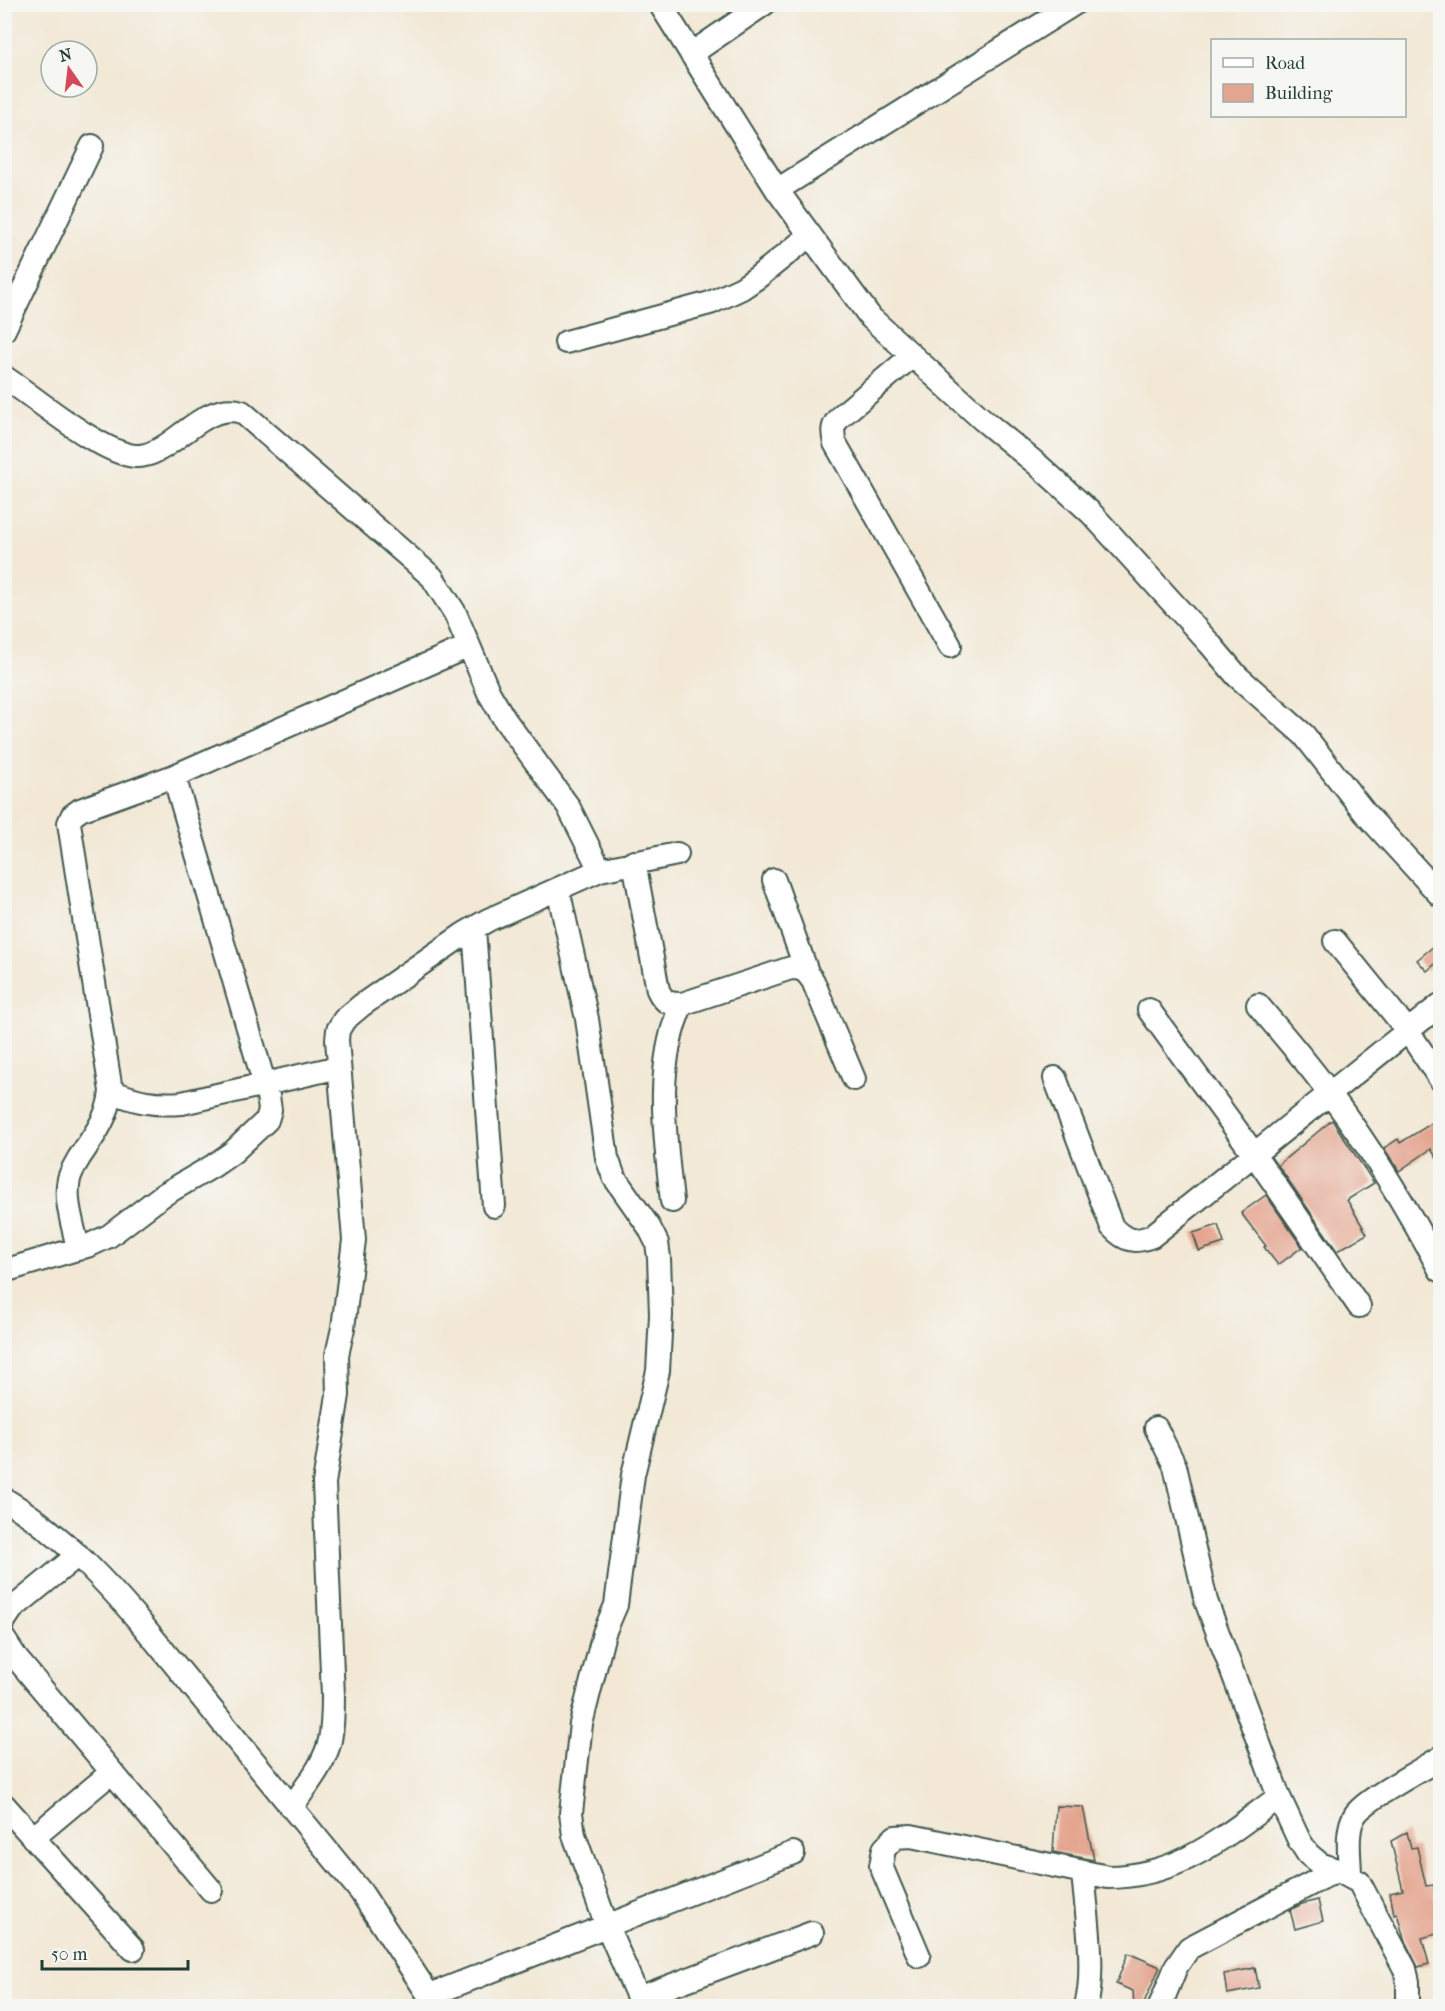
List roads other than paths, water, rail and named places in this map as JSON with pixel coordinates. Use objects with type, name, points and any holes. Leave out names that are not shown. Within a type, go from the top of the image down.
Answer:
[{"type":"street","points":[[660,4],[777,190],[871,318],[1091,513],[1202,635],[1236,676],[1304,735],[1365,813],[1440,895]]},
{"type":"street","points":[[691,54],[764,4]]},
{"type":"street","points":[[777,190],[1074,4]]},
{"type":"street","points":[[4,330],[92,146]]},
{"type":"street","points":[[566,342],[710,303],[742,288],[809,236]]},
{"type":"street","points":[[912,356],[841,416],[834,423],[832,430],[835,443],[950,646]]},
{"type":"street","points":[[4,377],[91,438],[119,452],[135,456],[145,455],[220,411],[231,409],[242,412],[432,577],[454,613],[489,693],[505,720],[568,806],[600,870]]},
{"type":"street","points":[[78,1249],[68,1182],[71,1170],[110,1106],[111,1091],[69,824],[72,816],[80,810],[174,776],[469,646]]},
{"type":"street","points":[[4,1270],[78,1249],[109,1236],[163,1195],[233,1152],[267,1120],[270,1110],[265,1085],[174,776]]},
{"type":"street","points":[[292,1807],[321,1761],[330,1741],[332,1719],[324,1483],[338,1395],[337,1355],[343,1328],[354,1240],[339,1067],[338,1030],[344,1020],[362,1005],[474,928],[600,870],[676,854]]},
{"type":"street","points":[[634,862],[658,990],[663,1001],[670,1004],[682,1004],[791,968],[801,968],[807,972]]},
{"type":"street","points":[[774,880],[807,972],[813,981],[854,1079]]},
{"type":"street","points":[[558,889],[587,1019],[607,1158],[614,1177],[657,1243],[661,1315],[656,1384],[633,1475],[616,1605],[604,1633],[581,1724],[571,1813],[574,1835],[607,1926],[640,2002],[812,1933]]},
{"type":"street","points":[[474,928],[494,1206]]},
{"type":"street","points":[[1335,941],[1408,1031],[1440,1079]]},
{"type":"street","points":[[672,1201],[664,1128],[665,1081],[674,1022],[682,1004]]},
{"type":"street","points":[[1258,1005],[1330,1094],[1380,1166],[1438,1260]]},
{"type":"street","points":[[1054,1078],[1112,1227],[1119,1235],[1130,1241],[1140,1241],[1152,1236],[1440,1005]]},
{"type":"street","points":[[1149,1010],[1254,1154],[1359,1306]]},
{"type":"street","points":[[111,1091],[135,1101],[158,1105],[182,1103],[339,1067]]},
{"type":"street","points":[[1156,1428],[1174,1466],[1206,1601],[1279,1797],[1308,1854],[1320,1864],[1344,1873],[1359,1882],[1405,1969],[1408,1982],[1408,2007]]},
{"type":"street","points":[[4,1499],[51,1532],[78,1555],[140,1622],[361,1892],[433,2001],[607,1926],[793,1853]]},
{"type":"street","points":[[4,1621],[12,1609],[78,1555]]},
{"type":"street","points":[[4,1639],[17,1659],[211,1890]]},
{"type":"street","points":[[1344,1873],[1354,1816],[1364,1805],[1440,1758]]},
{"type":"street","points":[[33,1838],[112,1772]]},
{"type":"street","points":[[919,1956],[881,1866],[884,1849],[895,1837],[911,1836],[1108,1877],[1127,1877],[1174,1866],[1198,1855],[1279,1797]]},
{"type":"street","points":[[4,1805],[133,1949]]},
{"type":"street","points":[[1083,1872],[1089,1950],[1089,1996],[1086,2007]]},
{"type":"street","points":[[1160,2007],[1176,1967],[1190,1948],[1208,1937],[1344,1873]]}]
